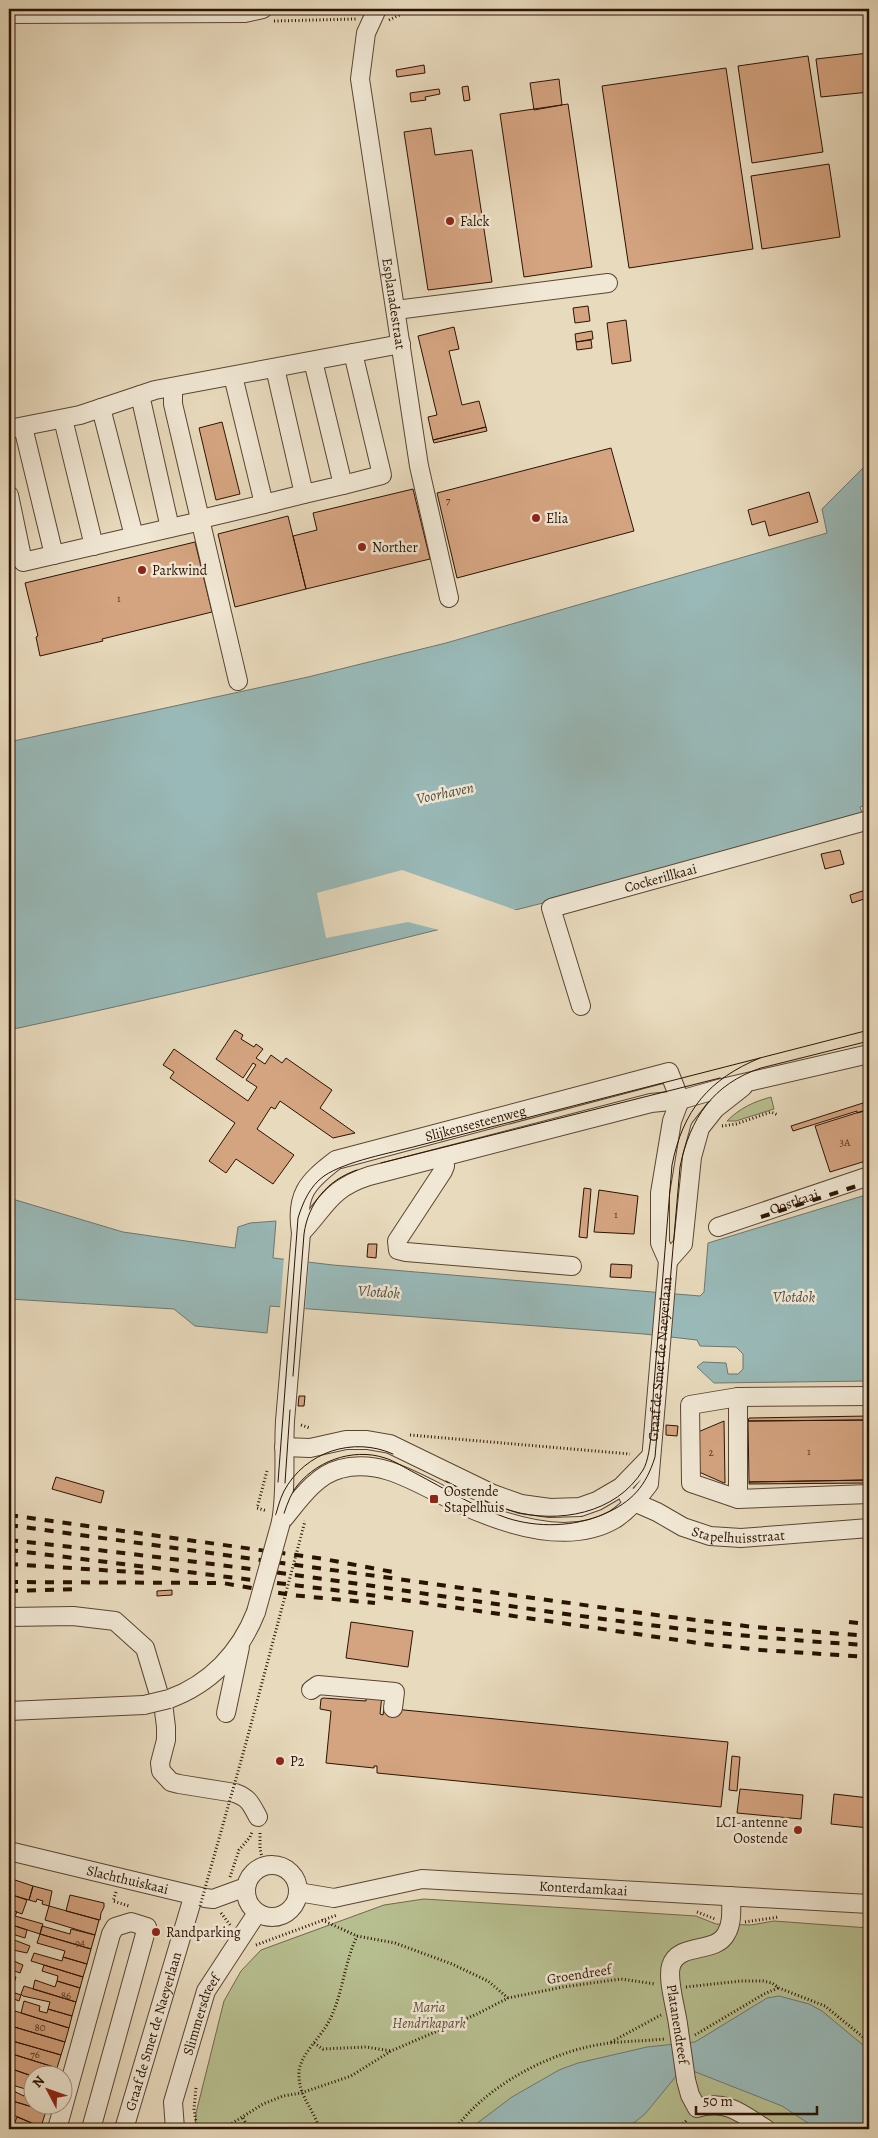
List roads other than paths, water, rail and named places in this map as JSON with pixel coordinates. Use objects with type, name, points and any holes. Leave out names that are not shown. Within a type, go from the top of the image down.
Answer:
[{"type":"street","points":[[9,14],[116,11],[245,13],[263,9]]},
{"type":"street","name":"Esplanadestraat","points":[[377,9],[366,33],[360,79],[419,466],[449,598]]},
{"type":"street","points":[[396,310],[608,283]]},
{"type":"street","points":[[54,555],[16,428],[63,419],[140,395],[173,387],[401,344]]},
{"type":"street","points":[[9,495],[22,562],[170,528],[382,475],[353,353]]},
{"type":"street","points":[[313,361],[344,484]]},
{"type":"street","points":[[274,368],[304,494]]},
{"type":"street","points":[[233,376],[264,504]]},
{"type":"street","points":[[173,387],[173,404],[238,681]]},
{"type":"street","points":[[140,395],[170,528]]},
{"type":"street","points":[[101,408],[134,536]]},
{"type":"street","points":[[63,419],[94,546]]},
{"type":"street","name":"Cockerillkaai","points":[[581,1006],[551,908],[869,820]]},
{"type":"street","name":"Slijkensesteenweg","points":[[300,1233],[325,1202],[338,1190],[354,1181],[651,1103],[680,1100],[869,1054]]},
{"type":"street","name":"Slijkensesteenweg","points":[[278,1521],[300,1233],[298,1218],[301,1198],[316,1176],[336,1160],[669,1072],[680,1100]]},
{"type":"street","name":"Graaf de Smet de Naeyerlaan","points":[[668,1261],[683,1244],[692,1157],[700,1128],[715,1109],[728,1097],[749,1083]]},
{"type":"street","name":"Graaf de Smet de Naeyerlaan","points":[[278,1521],[320,1479],[340,1468],[367,1466],[389,1470],[458,1503],[511,1524],[545,1530],[567,1532],[593,1529],[615,1519],[636,1502],[649,1484],[668,1261],[660,1243],[660,1193],[672,1121],[680,1100]]},
{"type":"street","points":[[444,1157],[445,1166],[443,1171],[397,1241],[398,1250],[572,1266]]},
{"type":"street","name":"Oostkaai","points":[[718,1227],[869,1176]]},
{"type":"street","points":[[869,1396],[738,1397],[690,1405],[691,1483],[738,1499],[869,1494]]},
{"type":"street","points":[[738,1397],[738,1499]]},
{"type":"street","name":"Graaf de Smet de Naeyerlaan","points":[[284,1448],[310,1448],[346,1440],[367,1440],[390,1444],[493,1494],[521,1504],[550,1508],[580,1507],[597,1501],[621,1488],[651,1456]]},
{"type":"street","name":"Stapelhuisstraat","points":[[621,1488],[630,1499],[683,1527],[710,1536],[741,1538],[869,1528]]},
{"type":"street","points":[[200,1679],[228,1645],[242,1624],[278,1521]]},
{"type":"street","points":[[9,1711],[142,1701],[167,1695],[217,1671],[241,1642],[256,1612],[278,1521]]},
{"type":"street","points":[[226,1714],[248,1610]]},
{"type":"street","points":[[9,1617],[73,1616],[115,1621],[145,1648],[164,1711],[166,1740],[160,1763],[161,1771],[171,1782],[244,1796],[249,1799],[258,1817]]},
{"type":"street","points":[[311,1690],[318,1685],[395,1692],[393,1708]]},
{"type":"street","points":[[9,1702],[142,1701]]},
{"type":"street","name":"Slachthuiskaai","points":[[9,1851],[144,1884],[201,1903]]},
{"type":"street","points":[[274,1864],[288,1870],[297,1882],[298,1892],[293,1907],[280,1916],[272,1917],[257,1913],[249,1904],[246,1887],[249,1878],[256,1870],[274,1864]]},
{"type":"street","name":"Konterdamkaai","points":[[298,1892],[334,1898],[422,1879],[869,1904]]},
{"type":"street","points":[[201,1903],[246,1887]]},
{"type":"street","name":"Platanendreef","points":[[731,1896],[730,1922],[727,1934],[721,1941],[686,1952],[677,1957],[671,1965],[675,2023],[686,2080],[690,2095],[697,2108],[708,2105],[734,2108],[766,2129]]},
{"type":"street","name":"Graaf de Smet de Naeyerlaan","points":[[124,2129],[201,1903]]},
{"type":"street","name":"Slimmersdreef","points":[[186,2129],[179,2082],[206,1991],[257,1913]]},
{"type":"street","points":[[58,2129],[111,1934],[115,1927],[131,1922],[146,1927],[91,2129]]},
{"type":"street","points":[[175,2129],[173,2102],[179,2082]]},
{"type":"water","name":"Voorhaven","points":[[869,462],[869,804],[860,807],[864,819],[544,903],[331,956],[9,1030],[9,742],[308,677],[446,643],[827,533],[822,509]]},
{"type":"water","name":"Vlotdok","points":[[869,1194],[869,1381],[714,1383],[697,1367],[703,1362],[726,1363],[728,1374],[738,1374],[743,1369],[743,1354],[736,1347],[700,1346],[697,1340],[644,1334],[270,1306],[267,1333],[195,1326],[174,1309],[9,1299],[9,1198],[123,1232],[235,1248],[238,1227],[250,1223],[276,1221],[273,1258],[333,1265],[700,1296],[704,1292],[708,1243]]},
{"type":"water","points":[[779,1996],[809,2004],[822,2011],[869,2050],[869,2129],[817,2129],[782,2106],[693,2071],[677,2075],[645,2114],[626,2129],[473,2129],[476,2124],[512,2097],[559,2070],[578,2063],[647,2047],[695,2042],[767,1998]]},
{"type":"tram line","points":[[278,1482],[298,1218],[308,1195],[324,1176],[344,1166],[369,1158],[869,1030]]},
{"type":"tram line","points":[[281,1522],[288,1502],[302,1480],[322,1465],[334,1459],[360,1454],[389,1459],[483,1509],[519,1521],[543,1525],[581,1522],[604,1514],[623,1504],[642,1485],[655,1457],[680,1167],[684,1149],[697,1118],[717,1093],[729,1083],[744,1075],[761,1068],[869,1041]]},
{"type":"tram line","points":[[446,1481],[503,1508],[530,1515],[548,1516],[585,1512],[602,1506],[618,1497],[632,1485],[643,1470],[649,1453],[672,1165],[677,1145],[683,1128],[701,1099],[726,1076],[760,1058]]},
{"type":"tram line","points":[[381,1163],[720,1078]]},
{"type":"tram line","points":[[293,1376],[306,1223],[321,1194],[337,1180],[357,1170]]},
{"type":"tram line","points":[[285,1483],[290,1410]]},
{"type":"tram line","points":[[274,1521],[282,1495],[293,1477],[317,1457],[331,1451],[362,1447],[378,1449],[393,1454]]},
{"type":"railway","points":[[761,1217],[869,1182]]},
{"type":"railway","points":[[9,1515],[324,1559],[398,1573]]},
{"type":"railway","points":[[9,1525],[663,1616],[754,1627],[869,1636]]},
{"type":"railway","points":[[9,1540],[249,1569],[631,1623],[750,1636],[869,1645]]},
{"type":"railway","points":[[9,1550],[342,1591],[705,1644],[761,1650],[869,1657]]},
{"type":"railway","points":[[9,1564],[147,1573]]},
{"type":"railway","points":[[9,1582],[223,1583],[291,1595],[375,1603]]},
{"type":"railway","points":[[9,1591],[81,1589]]},
{"type":"railway","points":[[849,1622],[869,1624]]},
{"type":"place","name":"Falck","points":[[450,221]]},
{"type":"place","name":"Elia","points":[[536,518]]},
{"type":"place","name":"Norther","points":[[362,547]]},
{"type":"place","name":"Parkwind","points":[[142,570]]},
{"type":"place","name":"Oostende Stapelhuis","points":[[434,1499]]},
{"type":"place","name":"P2","points":[[280,1761]]},
{"type":"place","name":"LCI-antenne Oostende","points":[[798,1830]]},
{"type":"place","name":"Randparking","points":[[156,1932]]},
{"type":"park label","name":"Maria Hendrikapark","points":[[429,2015]]}]
